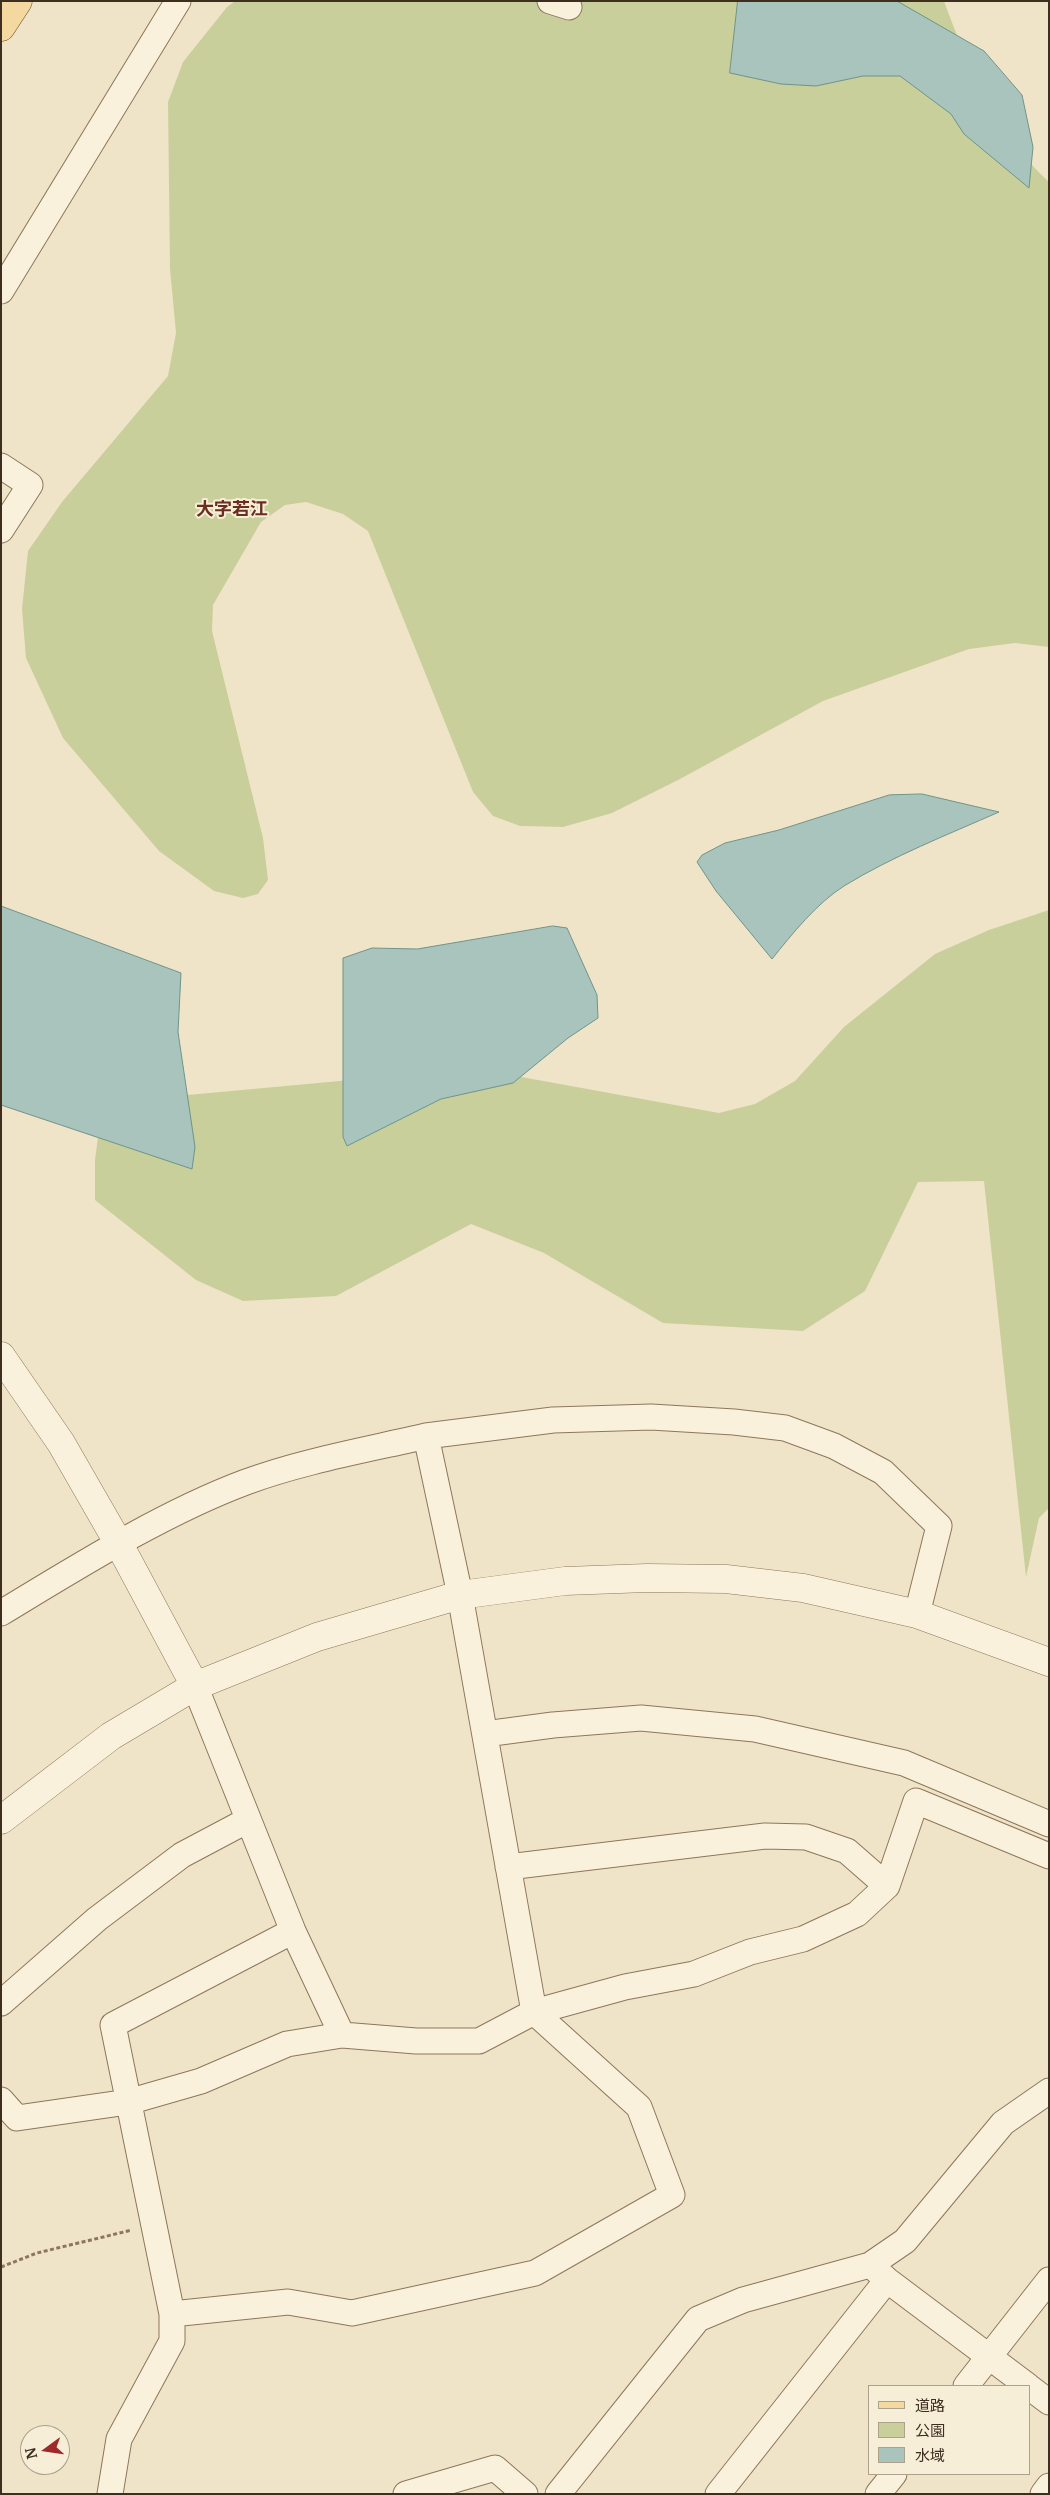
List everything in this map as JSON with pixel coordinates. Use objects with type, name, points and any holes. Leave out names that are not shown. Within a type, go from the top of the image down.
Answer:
[{"type":"main road","points":[[1,27],[18,1]]},
{"type":"street","points":[[1,292],[178,1]]},
{"type":"street","points":[[1,466],[30,485],[1,530]]},
{"type":"street","points":[[1,1356],[62,1443],[119,1544],[195,1686],[293,1931],[342,2035]]},
{"type":"street","points":[[1,1613],[119,1544],[173,1515],[246,1482],[329,1458],[426,1436],[553,1420],[651,1417],[734,1422],[785,1428],[834,1446],[883,1472],[939,1526],[917,1614]]},
{"type":"street","points":[[172,2314],[288,2302],[352,2313],[535,2273],[672,2195],[639,2107],[534,2012],[460,1595],[426,1436]]},
{"type":"street","points":[[1,1820],[111,1736],[195,1686],[317,1637],[460,1595],[565,1581],[648,1578],[726,1579],[803,1588],[917,1614],[1049,1662]]},
{"type":"street","points":[[485,1734],[553,1725],[641,1718],[755,1729],[904,1763],[1049,1824]]},
{"type":"street","points":[[1,2100],[17,2118],[128,2102],[201,2080],[287,2044],[342,2035],[416,2041],[479,2041],[534,2012],[625,1987],[694,1974],[750,1952],[803,1939],[857,1914],[887,1886],[916,1801],[1049,1856]]},
{"type":"street","points":[[1,2002],[97,1919],[182,1855],[248,1820]]},
{"type":"street","points":[[508,1867],[764,1836],[806,1837],[847,1851],[887,1886]]},
{"type":"street","points":[[110,2494],[119,2439],[172,2341],[172,2314],[152,2225],[113,2025],[293,1931]]},
{"type":"street","points":[[718,2494],[878,2273],[1003,2123],[1049,2091]]},
{"type":"street","points":[[558,2494],[698,2319],[743,2300],[878,2273],[1028,2385]]},
{"type":"street","points":[[967,2385],[1049,2280]]},
{"type":"street","points":[[1030,2387],[1049,2402]]},
{"type":"street","points":[[406,2494],[495,2468],[525,2494]]},
{"type":"street","points":[[878,2494],[893,2475]]},
{"type":"street","points":[[1042,2494],[1049,2486]]},
{"type":"path","points":[[1,2267],[37,2253],[152,2225]]},
{"type":"green space","points":[[235,1],[944,1],[974,75],[999,121],[1014,143],[1049,182],[1049,647],[1015,643],[969,649],[823,701],[680,779],[612,813],[563,827],[520,826],[493,816],[473,792],[368,531],[343,514],[306,502],[285,505],[261,522],[213,605],[212,631],[263,838],[268,880],[258,894],[243,898],[214,891],[159,851],[63,738],[26,658],[22,609],[28,551],[62,502],[168,376],[176,333],[170,269],[168,102],[183,62],[227,7]]},
{"type":"green space","points":[[1049,910],[1049,1508],[1039,1518],[1026,1577],[984,1181],[918,1182],[865,1291],[803,1331],[663,1323],[544,1253],[471,1224],[336,1296],[243,1301],[196,1280],[95,1200],[95,1160],[100,1122],[155,1098],[459,1070],[516,1076],[719,1113],[755,1104],[795,1081],[844,1027],[935,954],[989,930]]},
{"type":"water","points":[[738,1],[897,1],[984,51],[1022,95],[1033,147],[1029,188],[964,134],[951,114],[900,76],[863,76],[816,86],[781,84],[730,73]]},
{"type":"water","points":[[922,794],[999,812],[901,855],[844,886],[824,901],[796,929],[772,959],[716,891],[697,862],[702,855],[725,843],[779,830],[889,795]]},
{"type":"water","points":[[1,906],[181,973],[178,1032],[195,1147],[192,1169],[1,1105]]},
{"type":"water","points":[[553,926],[567,928],[597,995],[598,1018],[568,1038],[513,1083],[441,1099],[347,1146],[343,1137],[343,958],[372,948],[417,949]]},
{"type":"district","name":"大字若江","points":[[232,510]]}]
